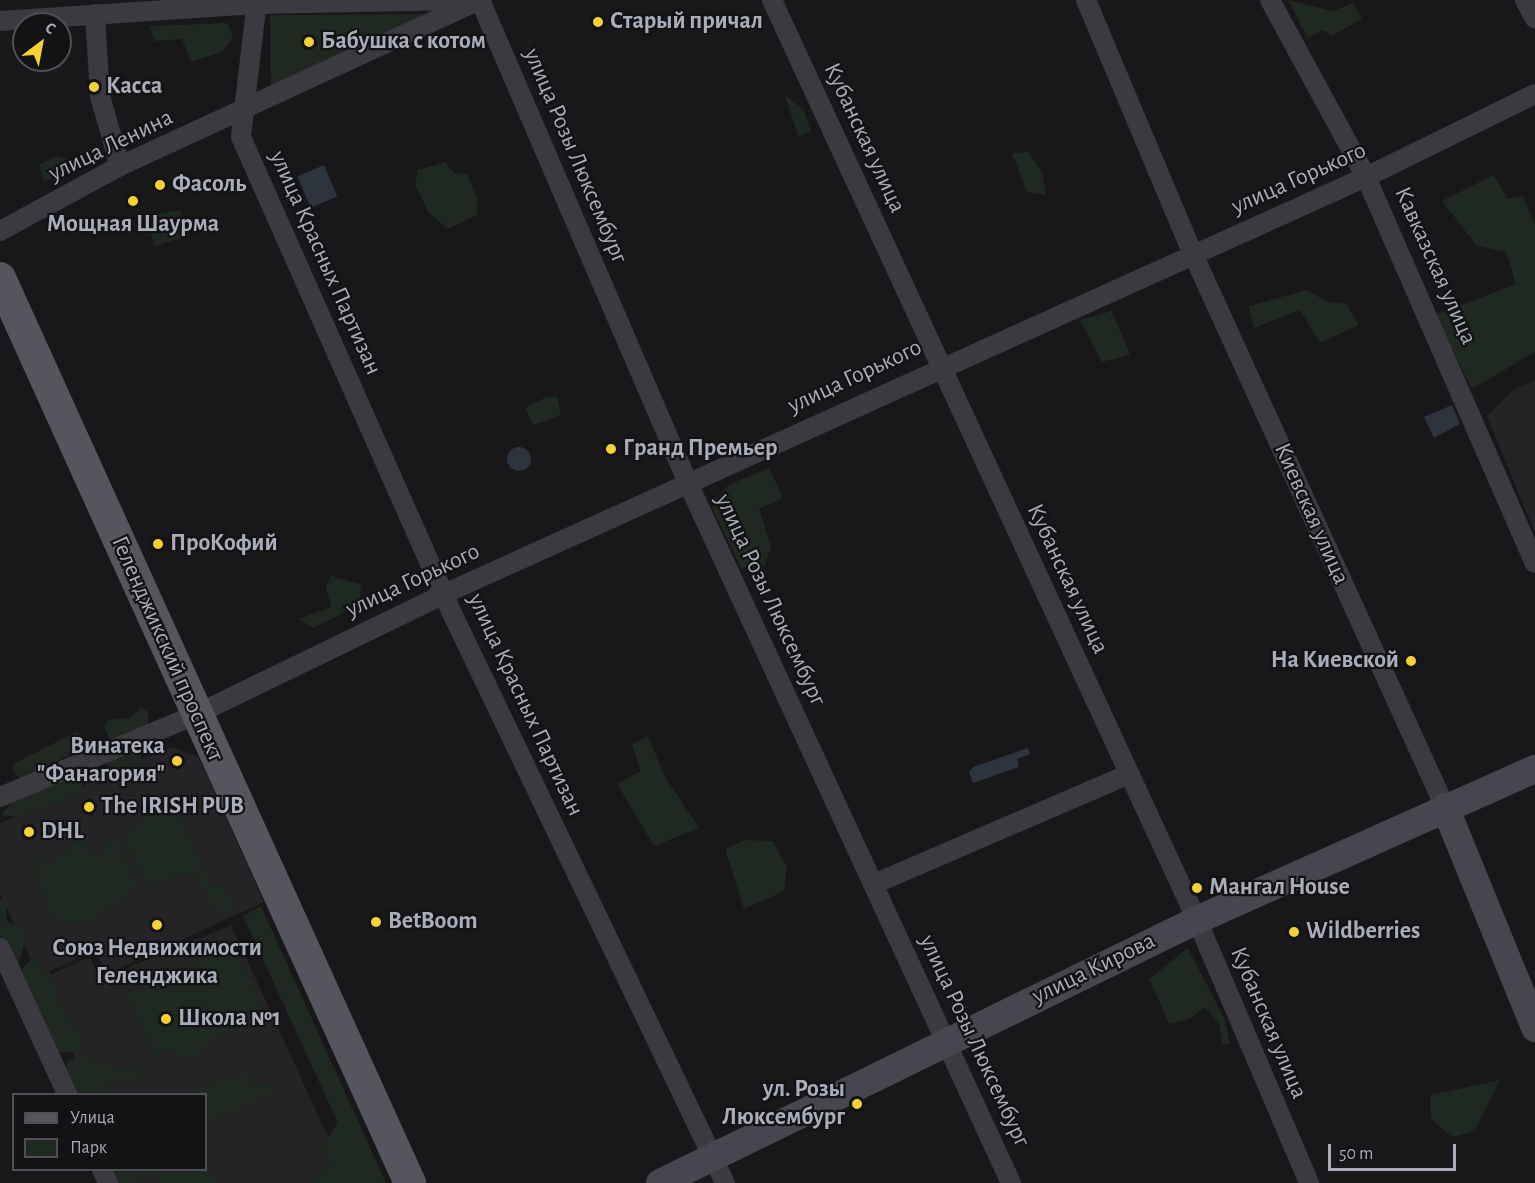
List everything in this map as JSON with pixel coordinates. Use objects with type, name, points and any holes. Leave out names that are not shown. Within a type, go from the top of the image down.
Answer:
[{"type":"main road","name":"Геленджикский проспект","points":[[0,278],[410,1183]]},
{"type":"main road","name":"улица Кирова","points":[[660,1183],[946,1040],[1197,920],[1445,807],[1535,769]]},
{"type":"main road","name":"Киевская улица","points":[[1445,807],[1535,1028]]},
{"type":"street","points":[[0,21],[257,2],[473,0]]},
{"type":"street","name":"улица Ленина","points":[[0,231],[120,166],[480,0]]},
{"type":"street","name":"улица Розы Люксембург","points":[[480,0],[688,483],[1011,1183]]},
{"type":"street","name":"Кубанская улица","points":[[772,0],[1197,920],[1309,1183]]},
{"type":"street","name":"Киевская улица","points":[[1086,0],[1194,254],[1445,807]]},
{"type":"street","name":"Кавказская улица","points":[[1270,0],[1366,177],[1535,563]]},
{"type":"street","points":[[1525,0],[1535,19]]},
{"type":"street","name":"улица Красных Партизан","points":[[257,2],[240,137],[444,594],[725,1183]]},
{"type":"street","points":[[95,14],[100,96],[120,166]]},
{"type":"street","name":"улица Горького","points":[[0,798],[197,714],[444,594],[940,365],[1366,177],[1535,94]]},
{"type":"street","points":[[874,884],[1129,774]]},
{"type":"street","points":[[0,948],[66,1093]]},
{"type":"shaded area","points":[[324,165],[337,196],[311,208],[297,176]]},
{"type":"shaded area","points":[[1535,380],[1535,533],[1487,416],[1513,390]]},
{"type":"shaded area","points":[[1452,405],[1460,424],[1434,438],[1424,417]]},
{"type":"shaded area","points":[[519,447],[524,448],[530,454],[530,464],[524,470],[519,471],[514,470],[508,464],[507,459],[508,454],[514,448]]},
{"type":"shaded area","points":[[170,747],[198,756],[264,902],[107,974],[95,951],[39,976],[0,894],[0,823]]},
{"type":"shaded area","points":[[1028,748],[1030,754],[1017,759],[1019,767],[973,783],[969,772],[973,767]]},
{"type":"shaded area","name":"Школа №1","points":[[231,925],[349,1183],[133,1183],[127,1171],[207,1171],[207,1093],[92,1093],[39,980],[90,957],[101,979]]},
{"type":"green space","points":[[1288,0],[1333,11],[1353,3],[1362,19],[1332,36],[1323,30],[1308,38]]},
{"type":"green space","points":[[430,14],[271,88],[270,15]]},
{"type":"green space","points":[[228,23],[233,38],[222,52],[191,62],[182,39],[154,41],[150,26]]},
{"type":"green space","points":[[785,95],[804,110],[811,132],[798,136]]},
{"type":"green space","points":[[1028,152],[1042,171],[1046,195],[1027,192],[1012,153]]},
{"type":"green space","points":[[57,156],[70,160],[65,171],[44,182],[39,165]]},
{"type":"green space","points":[[445,162],[455,174],[467,173],[477,197],[477,215],[448,229],[428,212],[415,184],[418,170]]},
{"type":"green space","points":[[1494,175],[1507,199],[1523,196],[1535,225],[1535,352],[1472,389],[1435,315],[1516,284],[1506,252],[1477,246],[1442,201]]},
{"type":"green space","points":[[180,210],[188,236],[155,246],[149,229],[156,214]]},
{"type":"green space","points":[[1307,290],[1327,302],[1346,303],[1359,325],[1320,343],[1300,310],[1254,328],[1248,306]]},
{"type":"green space","points":[[1112,311],[1130,355],[1102,362],[1080,320]]},
{"type":"green space","points":[[548,396],[557,397],[561,415],[533,425],[525,408]]},
{"type":"green space","points":[[769,468],[783,498],[759,509],[771,546],[765,566],[741,568],[712,508],[728,485]]},
{"type":"green space","points":[[331,576],[361,584],[360,597],[340,615],[313,628],[298,619],[331,607],[326,587]]},
{"type":"green space","points":[[141,707],[148,712],[148,725],[110,740],[104,726],[109,720],[130,718]]},
{"type":"green space","points":[[76,732],[92,743],[84,757],[69,755],[21,779],[13,772],[13,764]]},
{"type":"green space","points":[[648,736],[665,777],[699,828],[654,846],[617,784],[640,771],[632,744]]},
{"type":"green space","points":[[139,748],[142,760],[114,773],[108,767],[105,759],[109,755],[124,756]]},
{"type":"green space","points":[[72,777],[85,781],[78,795],[21,817],[1,815],[14,800],[57,778],[69,781]]},
{"type":"green space","points":[[166,793],[172,796],[210,882],[223,884],[230,894],[234,905],[228,915],[216,916],[196,876],[175,876],[151,888],[127,849],[126,834],[144,820],[155,797]]},
{"type":"green space","points":[[83,836],[95,857],[100,858],[106,841],[114,838],[120,843],[137,889],[93,921],[64,926],[49,914],[33,869],[35,860],[43,856],[50,865]]},
{"type":"green space","points":[[745,840],[773,841],[787,868],[784,891],[744,909],[725,849]]},
{"type":"green space","points":[[0,900],[5,901],[7,922],[28,932],[18,965],[0,936]]},
{"type":"green space","points":[[261,906],[386,1183],[312,1183],[332,1160],[323,1154],[322,1146],[338,1123],[243,916]]},
{"type":"green space","points":[[235,945],[263,1008],[243,1017],[232,1033],[210,1040],[200,1055],[188,1060],[165,1051],[154,1056],[126,994]]},
{"type":"green space","points":[[1188,948],[1225,1020],[1230,1044],[1222,1045],[1219,1023],[1205,1007],[1190,1019],[1169,1024],[1149,979]]},
{"type":"green space","points":[[34,955],[42,971],[50,972],[67,1017],[85,1041],[81,1051],[56,1053],[20,972]]},
{"type":"green space","points":[[84,1054],[99,1063],[129,1069],[137,1065],[144,1076],[139,1084],[114,1079],[104,1093],[75,1093],[66,1068],[68,1061]]},
{"type":"green space","points":[[240,1068],[250,1068],[254,1088],[271,1082],[282,1089],[207,1126],[207,1093],[194,1093],[215,1079],[235,1079]]},
{"type":"green space","points":[[1500,1080],[1475,1131],[1452,1137],[1431,1119],[1430,1095]]},
{"type":"green space","points":[[207,1162],[217,1183],[159,1183],[152,1174],[142,1174],[139,1183],[113,1183],[109,1171],[207,1171]]},
{"type":"place","name":"Старый причал","points":[[598,22]]},
{"type":"place","name":"Бабушка с котом","points":[[309,42]]},
{"type":"place","name":"Касса","points":[[94,87]]},
{"type":"place","name":"Фасоль","points":[[160,185]]},
{"type":"place","name":"Мощная Шаурма","points":[[133,201]]},
{"type":"place","name":"Гранд Премьер","points":[[611,449]]},
{"type":"place","name":"ПроКофий","points":[[158,544]]},
{"type":"place","name":"На Киевской","points":[[1411,661]]},
{"type":"place","name":"Винатека \"Фанагория\"","points":[[177,761]]},
{"type":"place","name":"The IRISH PUB","points":[[89,807]]},
{"type":"place","name":"DHL","points":[[29,832]]},
{"type":"place","name":"Мангал House","points":[[1197,888]]},
{"type":"place","name":"BetBoom","points":[[376,922]]},
{"type":"place","name":"Союз Недвижимости Геленджика","points":[[157,925]]},
{"type":"place","name":"Wildberries","points":[[1294,932]]},
{"type":"place","name":"Школа №1","points":[[166,1019]]},
{"type":"place","name":"ул. Розы Люксембург","points":[[857,1104]]}]
